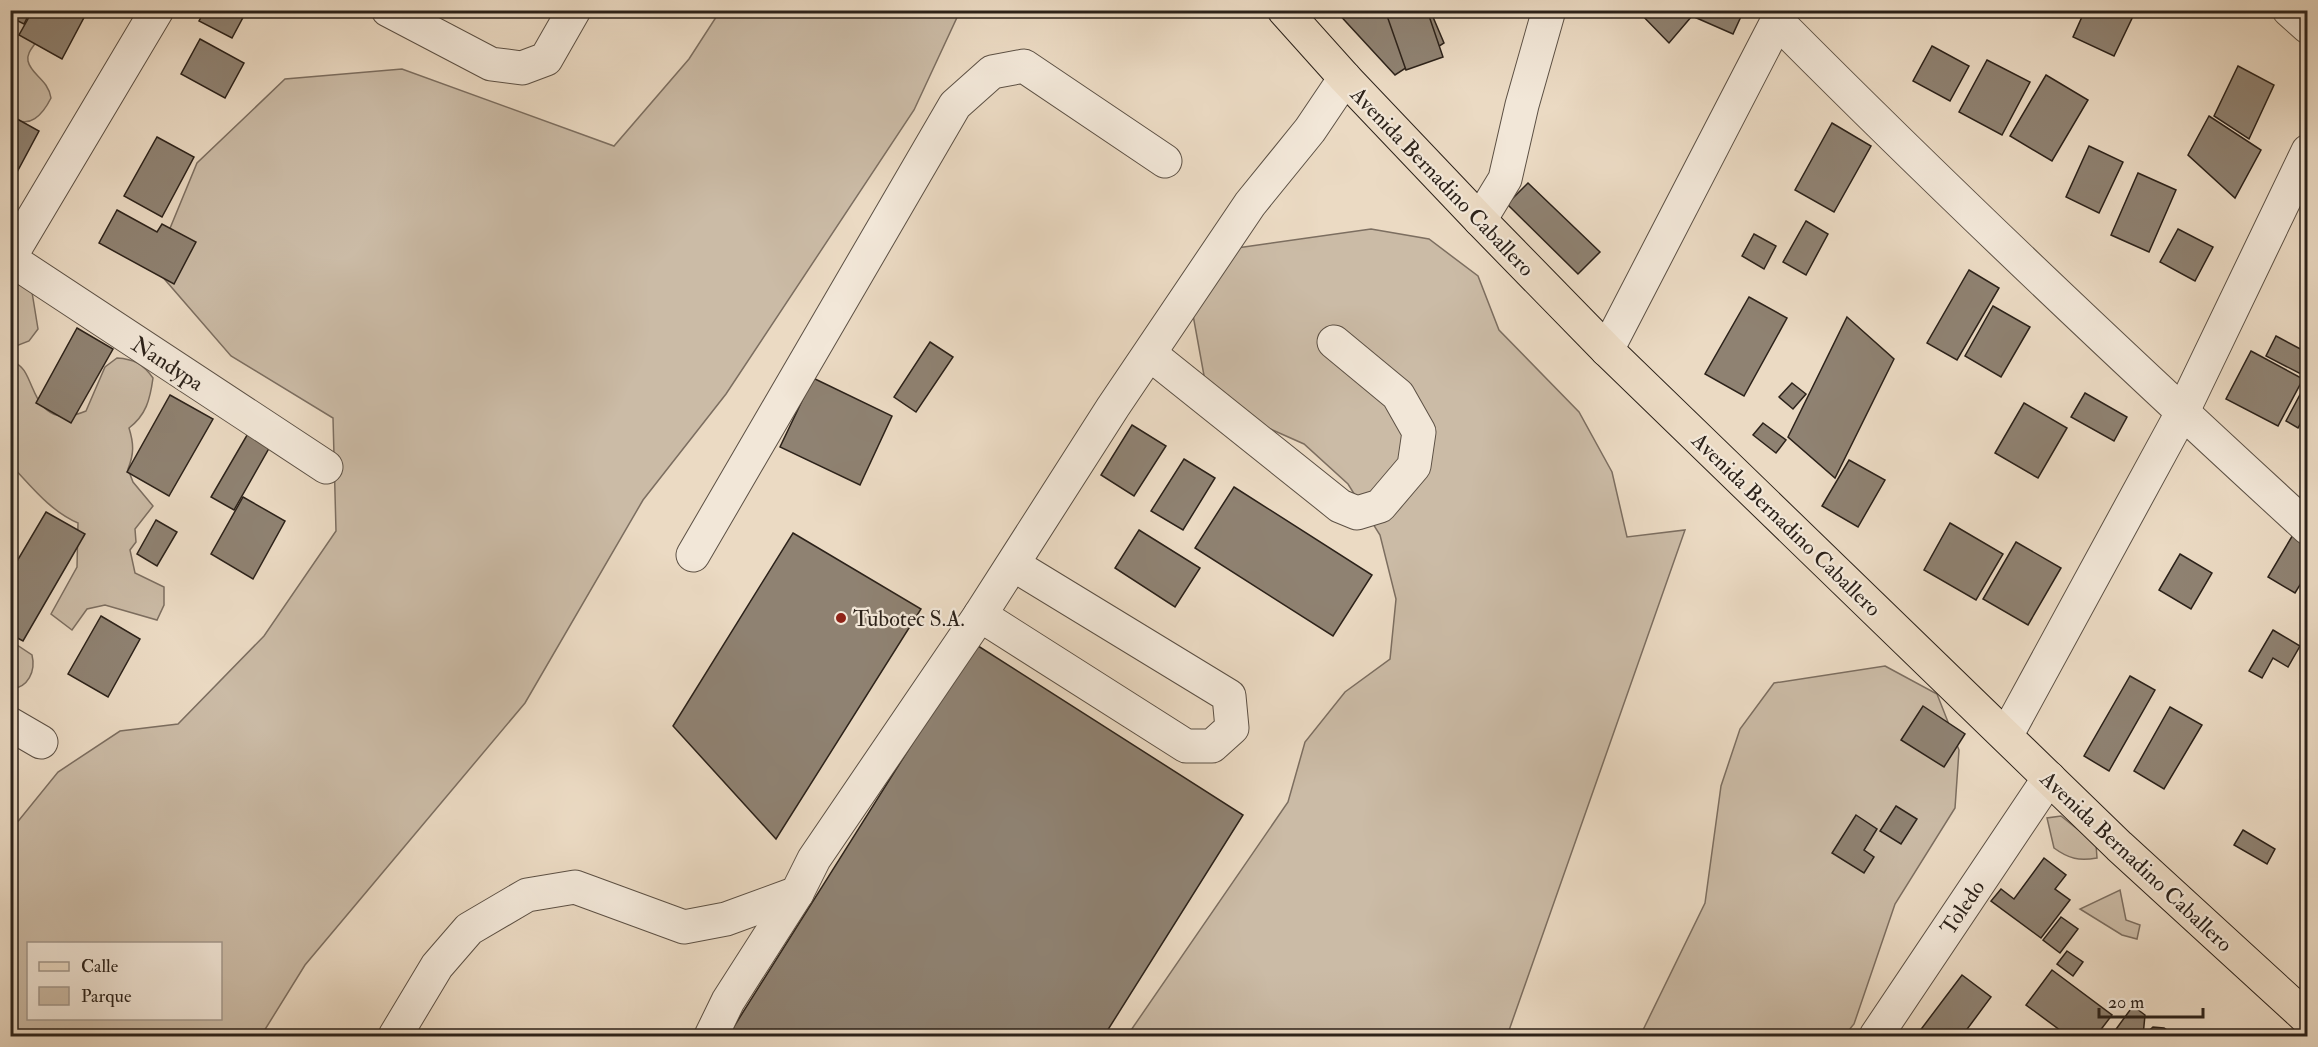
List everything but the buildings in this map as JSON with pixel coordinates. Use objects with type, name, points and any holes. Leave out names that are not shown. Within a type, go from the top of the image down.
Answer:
[{"type":"main road","name":"Avenida Bernadino Caballero","points":[[1284,10],[1345,78],[1607,350],[2119,846],[2307,1019]]},
{"type":"street","points":[[10,258],[157,10]]},
{"type":"street","points":[[388,10],[492,64],[522,68],[546,59],[574,10]]},
{"type":"street","points":[[1480,220],[1505,179],[1522,105],[1549,10]]},
{"type":"street","points":[[2289,10],[2307,27]]},
{"type":"street","points":[[1607,350],[1780,16],[2182,413],[2307,528]]},
{"type":"street","points":[[693,555],[955,105],[992,72],[1024,66],[1166,160]]},
{"type":"street","points":[[711,1036],[728,1001],[796,893],[814,859],[981,615],[1113,407],[1250,204],[1310,130],[1345,78]]},
{"type":"street","points":[[2006,736],[2182,413],[2307,152]]},
{"type":"street","name":"Nandypa","points":[[10,258],[326,467]]},
{"type":"street","points":[[1150,354],[1340,506],[1357,513],[1380,506],[1414,466],[1419,432],[1398,395],[1334,342]]},
{"type":"street","points":[[981,615],[1186,746],[1212,746],[1232,728],[1229,696],[1014,565]]},
{"type":"street","points":[[10,724],[41,742]]},
{"type":"street","name":"Toledo","points":[[1876,1036],[2049,778]]},
{"type":"street","points":[[394,1036],[437,966],[469,929],[527,895],[575,887],[684,927],[726,918],[796,893]]},
{"type":"green space","points":[[23,10],[40,11],[41,32],[29,54],[28,61],[32,70],[47,86],[51,98],[40,115],[24,122],[11,116],[11,22]]},
{"type":"green space","points":[[720,11],[960,11],[914,110],[726,394],[643,500],[525,703],[305,965],[261,1036],[11,1036],[11,830],[58,772],[120,731],[178,724],[264,636],[336,531],[333,418],[231,356],[154,267],[197,163],[285,79],[402,69],[614,146],[689,59]]},
{"type":"green space","points":[[1371,229],[1429,239],[1478,276],[1499,330],[1579,412],[1612,472],[1627,537],[1685,530],[1507,1036],[1127,1036],[1288,802],[1305,742],[1345,692],[1390,659],[1396,599],[1380,535],[1348,484],[1304,444],[1248,419],[1205,381],[1193,315],[1202,253]]},
{"type":"green space","points":[[11,263],[31,286],[38,329],[29,341],[11,348]]},
{"type":"green space","points":[[117,358],[138,363],[153,378],[146,406],[140,418],[129,428],[133,449],[128,469],[133,482],[153,506],[135,529],[136,542],[130,550],[135,573],[164,587],[164,605],[157,620],[105,605],[87,609],[72,630],[51,614],[77,567],[78,523],[50,505],[11,465],[10,359],[24,370],[37,398],[48,411],[68,416],[86,411],[105,367]]},
{"type":"green space","points":[[11,641],[32,655],[33,667],[32,673],[22,686],[11,689]]},
{"type":"green space","points":[[1885,666],[1937,694],[1959,750],[1955,808],[1895,904],[1854,1024],[1844,1036],[1661,1036],[1643,1030],[1705,903],[1721,786],[1740,729],[1774,683]]},
{"type":"green space","points":[[2061,816],[2096,844],[2097,858],[2074,858],[2054,848],[2047,818]]},
{"type":"green space","points":[[2120,890],[2126,920],[2140,925],[2137,939],[2122,935],[2080,909]]},
{"type":"place","name":"Tubotec S.A.","points":[[841,618]]}]
